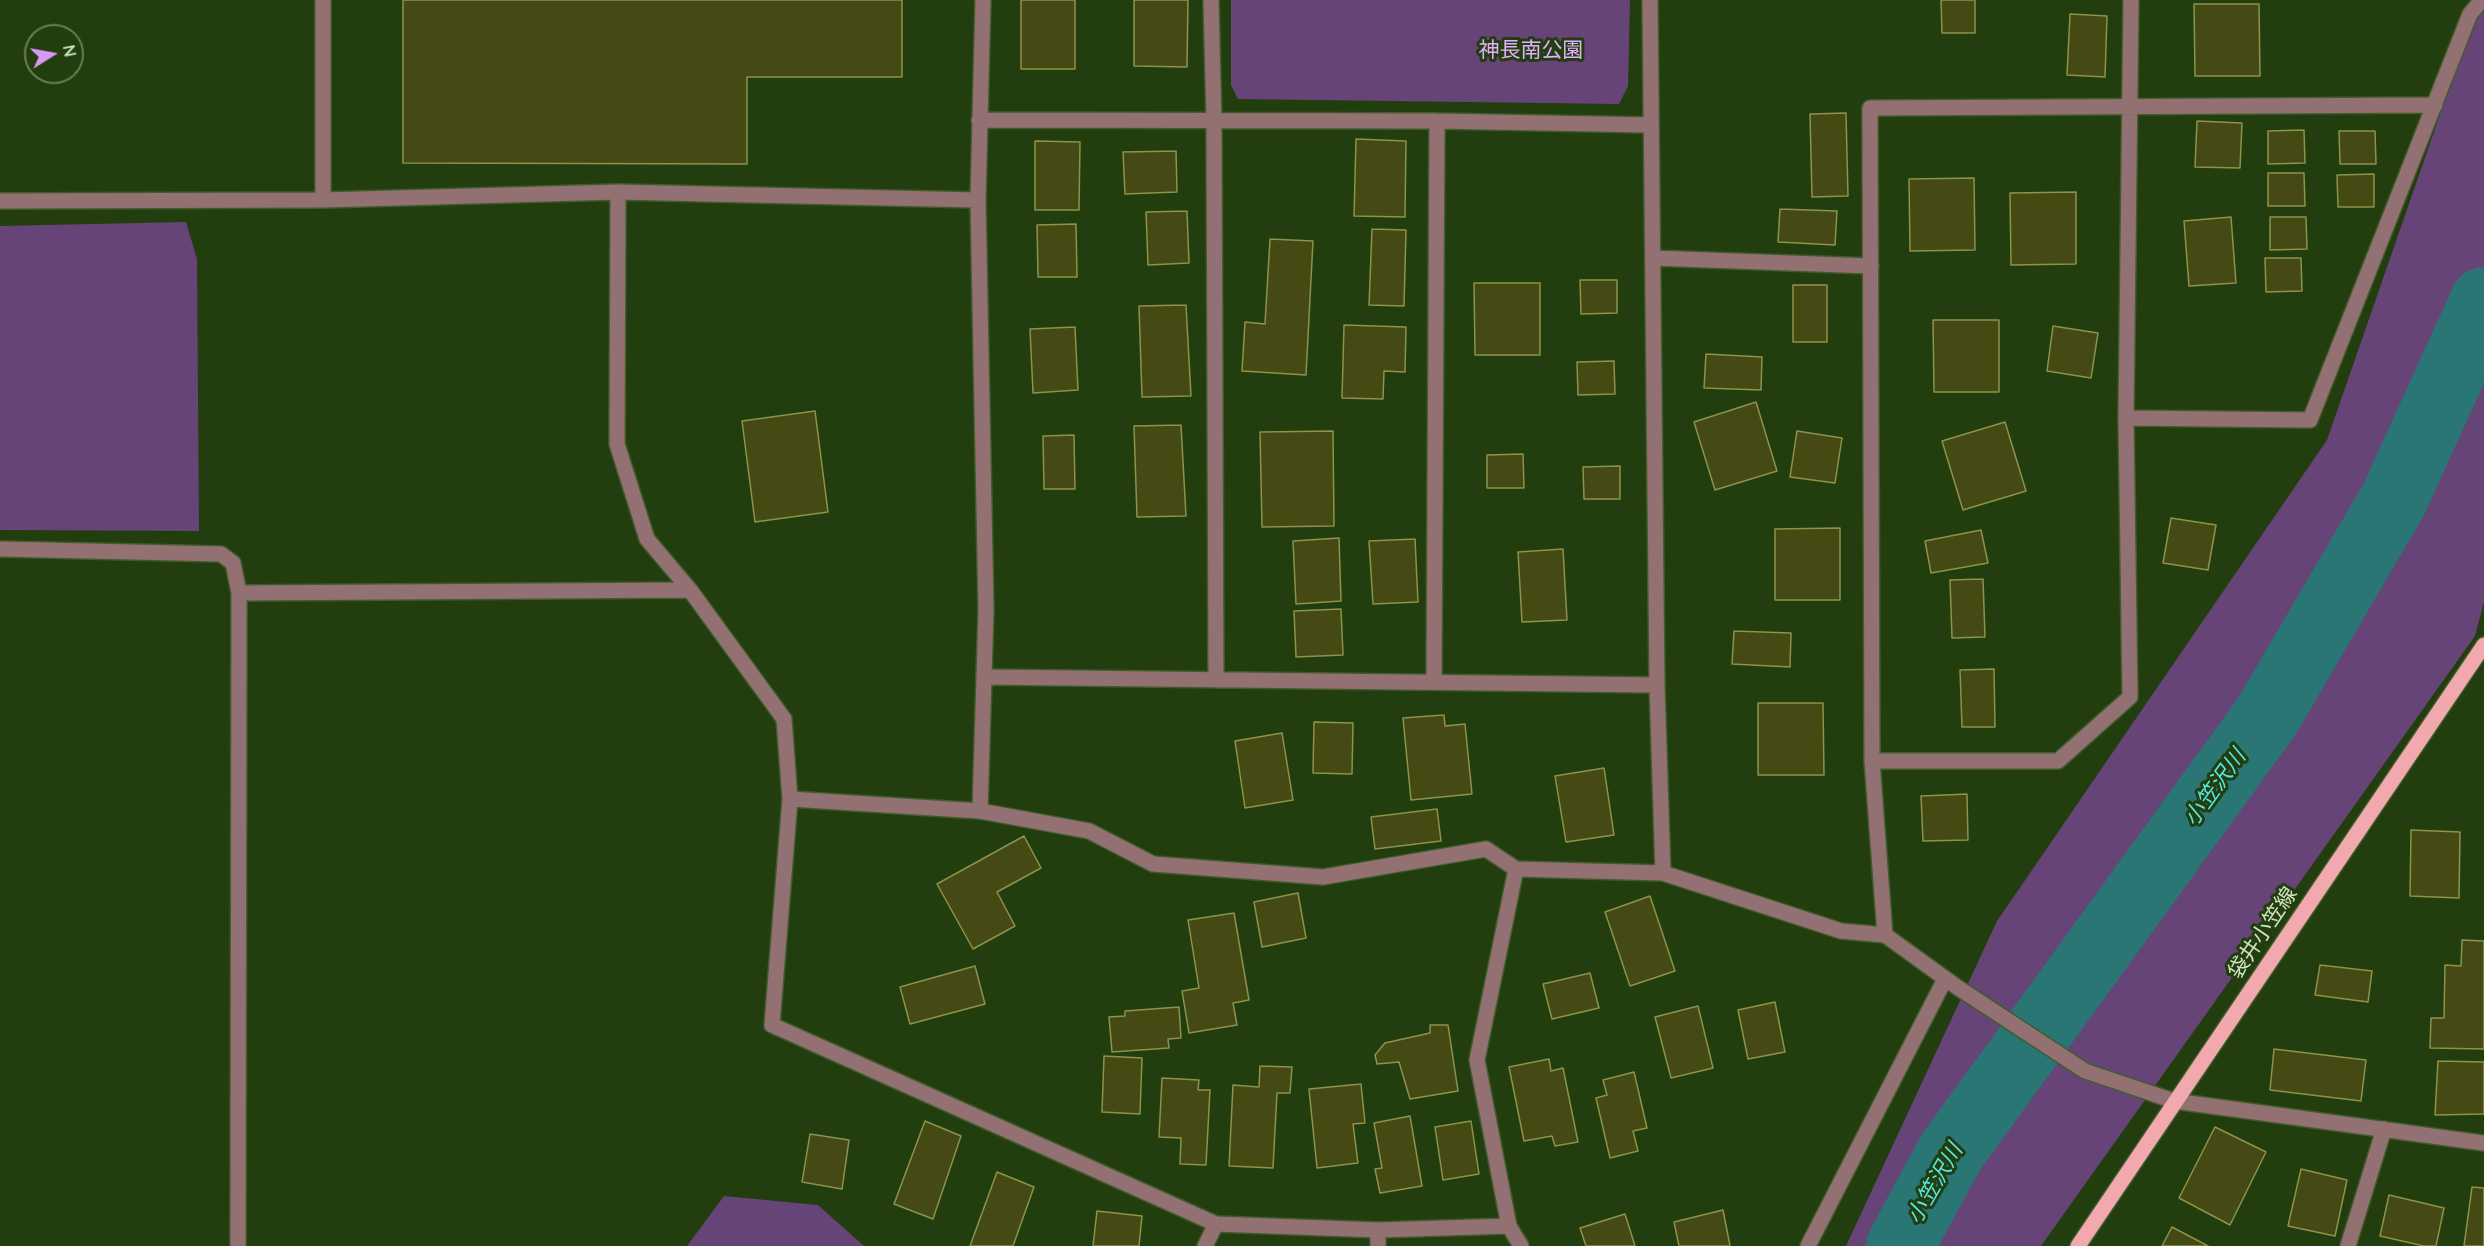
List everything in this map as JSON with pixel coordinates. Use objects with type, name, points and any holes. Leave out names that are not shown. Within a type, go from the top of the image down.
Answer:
[{"type":"main road","name":"袋井小笠線","points":[[2078,1246],[2484,645]]},
{"type":"street","points":[[323,0],[323,200]]},
{"type":"street","points":[[980,811],[986,610],[978,200],[983,0]]},
{"type":"street","points":[[1211,0],[1214,122],[1216,680]]},
{"type":"street","points":[[1650,0],[1657,685],[1664,873]]},
{"type":"street","points":[[1872,761],[2058,761],[2130,697],[2126,418],[2131,0]]},
{"type":"street","points":[[2126,418],[2310,420],[2470,14],[2482,0]]},
{"type":"street","points":[[1885,935],[1872,761],[1870,108],[2435,105]]},
{"type":"street","points":[[979,120],[1437,121],[1651,125]]},
{"type":"street","points":[[1434,682],[1437,121]]},
{"type":"street","points":[[618,192],[617,444],[647,539],[690,590],[784,719],[790,799],[772,1025],[1216,1224],[1378,1230],[1509,1227]]},
{"type":"street","points":[[0,201],[323,200],[618,192],[978,200]]},
{"type":"street","points":[[1653,258],[1871,266]]},
{"type":"street","points":[[0,549],[221,554],[233,563],[239,593],[238,1246]]},
{"type":"street","points":[[239,593],[690,590]]},
{"type":"street","points":[[985,676],[1657,685]]},
{"type":"street","points":[[790,799],[980,811],[1089,831],[1153,864],[1323,877],[1486,849],[1516,868],[1664,873],[1841,931],[1885,935],[1951,983],[2085,1071],[2174,1101],[2484,1143]]},
{"type":"street","points":[[1516,868],[1477,1060],[1509,1227],[1521,1246]]},
{"type":"street","points":[[1808,1246],[1951,983]]},
{"type":"street","points":[[2348,1246],[2384,1129]]},
{"type":"street","points":[[1205,1246],[1216,1224]]},
{"type":"street","points":[[1378,1230],[1378,1246]]},
{"type":"green space","name":"神長南公園","points":[[1231,0],[1630,0],[1628,86],[1619,104],[1238,99],[1231,85]]},
{"type":"green space","points":[[2484,0],[2484,602],[2475,636],[2041,1246],[1846,1246],[1997,921],[2327,440],[2478,5]]},
{"type":"green space","points":[[186,222],[197,259],[199,531],[0,530],[0,226]]},
{"type":"green space","points":[[724,1196],[818,1205],[864,1246],[687,1246]]},
{"type":"building","points":[[403,0],[902,0],[902,77],[747,77],[747,164],[403,163]]},
{"type":"building","points":[[1021,0],[1075,0],[1075,69],[1021,69]]},
{"type":"building","points":[[1134,0],[1188,0],[1187,67],[1134,66]]},
{"type":"building","points":[[1941,0],[1975,0],[1975,33],[1942,33]]},
{"type":"building","points":[[2194,4],[2259,4],[2260,76],[2195,76]]},
{"type":"building","points":[[2070,14],[2107,16],[2105,77],[2067,75]]},
{"type":"building","points":[[1846,113],[1848,196],[1812,197],[1810,114]]},
{"type":"building","points":[[2197,121],[2242,123],[2240,168],[2195,167]]},
{"type":"building","points":[[2304,130],[2305,163],[2268,164],[2268,131]]},
{"type":"building","points":[[2339,131],[2375,131],[2376,164],[2340,164]]},
{"type":"building","points":[[1356,139],[1406,141],[1405,217],[1354,216]]},
{"type":"building","points":[[1035,141],[1080,142],[1079,210],[1035,210]]},
{"type":"building","points":[[1176,151],[1177,192],[1125,194],[1123,152]]},
{"type":"building","points":[[2268,173],[2304,173],[2305,206],[2268,206]]},
{"type":"building","points":[[2374,174],[2374,207],[2338,207],[2337,175]]},
{"type":"building","points":[[1974,178],[1975,250],[1910,251],[1909,179]]},
{"type":"building","points":[[2076,192],[2076,264],[2011,265],[2010,193]]},
{"type":"building","points":[[1780,209],[1837,211],[1835,245],[1778,242]]},
{"type":"building","points":[[1187,211],[1189,263],[1148,265],[1146,212]]},
{"type":"building","points":[[2231,217],[2236,283],[2189,286],[2184,221]]},
{"type":"building","points":[[2270,217],[2306,217],[2307,249],[2270,250]]},
{"type":"building","points":[[1076,224],[1077,277],[1038,277],[1037,225]]},
{"type":"building","points":[[1372,229],[1406,230],[1404,306],[1369,305]]},
{"type":"building","points":[[1270,239],[1313,241],[1306,375],[1242,371],[1245,322],[1265,324]]},
{"type":"building","points":[[2265,258],[2301,258],[2302,291],[2266,292]]},
{"type":"building","points":[[1580,280],[1617,280],[1617,313],[1581,314]]},
{"type":"building","points":[[1474,283],[1540,283],[1540,355],[1475,355]]},
{"type":"building","points":[[1793,285],[1827,285],[1827,342],[1793,342]]},
{"type":"building","points":[[1186,305],[1191,396],[1142,397],[1139,306]]},
{"type":"building","points":[[1933,320],[1999,320],[1999,392],[1934,392]]},
{"type":"building","points":[[1344,325],[1406,327],[1405,372],[1384,371],[1383,399],[1342,398]]},
{"type":"building","points":[[2053,326],[2098,333],[2091,378],[2047,371]]},
{"type":"building","points":[[1075,327],[1078,390],[1033,393],[1030,329]]},
{"type":"building","points":[[1706,354],[1762,357],[1761,390],[1704,388]]},
{"type":"building","points":[[1614,361],[1615,394],[1578,395],[1577,362]]},
{"type":"building","points":[[1756,402],[1777,471],[1715,490],[1694,422]]},
{"type":"building","points":[[815,411],[828,512],[755,522],[742,421]]},
{"type":"building","points":[[2005,422],[2026,491],[1963,510],[1942,441]]},
{"type":"building","points":[[1181,425],[1186,516],[1137,517],[1134,426]]},
{"type":"building","points":[[1333,431],[1334,526],[1262,527],[1260,432]]},
{"type":"building","points":[[1797,431],[1842,438],[1835,483],[1790,477]]},
{"type":"building","points":[[1074,435],[1075,489],[1044,489],[1043,436]]},
{"type":"building","points":[[1523,454],[1524,488],[1487,488],[1487,455]]},
{"type":"building","points":[[1620,466],[1620,499],[1584,499],[1583,467]]},
{"type":"building","points":[[2171,518],[2216,525],[2208,570],[2163,563]]},
{"type":"building","points":[[1840,528],[1840,600],[1775,600],[1775,529]]},
{"type":"building","points":[[1981,530],[1988,563],[1931,573],[1925,541]]},
{"type":"building","points":[[1339,538],[1341,601],[1296,604],[1293,541]]},
{"type":"building","points":[[1415,539],[1418,602],[1373,604],[1369,541]]},
{"type":"building","points":[[1563,549],[1567,620],[1522,622],[1518,552]]},
{"type":"building","points":[[1983,579],[1985,637],[1952,638],[1950,580]]},
{"type":"building","points":[[1341,609],[1343,655],[1296,657],[1294,611]]},
{"type":"building","points":[[1734,631],[1791,633],[1790,667],[1732,664]]},
{"type":"building","points":[[1994,669],[1995,727],[1962,727],[1960,670]]},
{"type":"building","points":[[1758,703],[1823,703],[1824,775],[1758,775]]},
{"type":"building","points":[[1444,715],[1445,726],[1465,724],[1472,794],[1411,800],[1403,718]]},
{"type":"building","points":[[1314,722],[1353,723],[1352,774],[1313,773]]},
{"type":"building","points":[[1282,733],[1293,800],[1245,808],[1235,741]]},
{"type":"building","points":[[1604,768],[1614,835],[1566,842],[1555,776]]},
{"type":"building","points":[[1967,794],[1968,840],[1923,841],[1921,796]]},
{"type":"building","points":[[1437,809],[1441,841],[1375,849],[1371,817]]},
{"type":"building","points":[[2411,830],[2460,832],[2459,898],[2410,896]]},
{"type":"building","points":[[1024,836],[1041,868],[997,892],[1015,926],[973,949],[937,884]]},
{"type":"building","points":[[1298,893],[1306,938],[1262,947],[1254,902]]},
{"type":"building","points":[[1650,896],[1675,971],[1630,986],[1605,912]]},
{"type":"building","points":[[1234,913],[1249,1000],[1233,1003],[1237,1025],[1189,1033],[1182,991],[1199,988],[1188,920]]},
{"type":"building","points":[[2462,940],[2484,941],[2484,1049],[2430,1048],[2431,1018],[2444,1018],[2445,965],[2461,966]]},
{"type":"building","points":[[2320,965],[2372,971],[2368,1002],[2315,995]]},
{"type":"building","points":[[975,966],[985,1004],[910,1024],[900,987]]},
{"type":"building","points":[[1590,973],[1599,1008],[1552,1019],[1543,984]]},
{"type":"building","points":[[1775,1002],[1785,1052],[1748,1059],[1738,1010]]},
{"type":"building","points":[[1698,1006],[1713,1068],[1671,1078],[1655,1017]]},
{"type":"building","points":[[1179,1007],[1181,1038],[1168,1039],[1169,1048],[1112,1052],[1109,1017],[1125,1016],[1125,1011]]},
{"type":"building","points":[[1430,1025],[1448,1025],[1458,1091],[1410,1099],[1399,1062],[1377,1064],[1375,1055],[1385,1043],[1430,1033]]},
{"type":"building","points":[[2274,1049],[2366,1060],[2361,1101],[2270,1090]]},
{"type":"building","points":[[1104,1056],[1142,1058],[1140,1114],[1102,1112]]},
{"type":"building","points":[[1549,1059],[1551,1071],[1563,1068],[1578,1142],[1555,1146],[1552,1136],[1524,1141],[1509,1067]]},
{"type":"building","points":[[2438,1061],[2484,1062],[2484,1114],[2435,1115]]},
{"type":"building","points":[[1260,1066],[1292,1067],[1290,1093],[1277,1093],[1273,1168],[1229,1166],[1233,1085],[1259,1087]]},
{"type":"building","points":[[1634,1072],[1647,1128],[1633,1131],[1638,1151],[1610,1158],[1596,1098],[1607,1095],[1603,1080]]},
{"type":"building","points":[[1162,1078],[1199,1080],[1198,1090],[1210,1090],[1206,1165],[1180,1164],[1181,1138],[1159,1137]]},
{"type":"building","points":[[1361,1084],[1365,1123],[1353,1124],[1358,1163],[1317,1168],[1309,1089]]},
{"type":"building","points":[[1410,1116],[1422,1186],[1380,1193],[1375,1169],[1382,1168],[1374,1123]]},
{"type":"building","points":[[925,1121],[961,1136],[933,1219],[894,1204]]},
{"type":"building","points":[[1471,1121],[1479,1174],[1443,1180],[1435,1127]]},
{"type":"building","points":[[2215,1127],[2266,1152],[2230,1225],[2179,1198]]},
{"type":"building","points":[[810,1134],[849,1140],[842,1189],[802,1182]]},
{"type":"building","points":[[2301,1169],[2347,1180],[2335,1236],[2288,1226]]},
{"type":"building","points":[[997,1172],[1034,1187],[1013,1246],[970,1246]]},
{"type":"building","points":[[2472,1187],[2484,1188],[2484,1246],[2464,1246]]},
{"type":"building","points":[[2389,1195],[2444,1208],[2436,1246],[2424,1246],[2380,1236]]},
{"type":"building","points":[[1723,1210],[1730,1246],[1679,1246],[1674,1222]]},
{"type":"building","points":[[1097,1211],[1142,1216],[1139,1246],[1093,1246]]},
{"type":"building","points":[[1625,1214],[1635,1246],[1586,1246],[1580,1228]]},
{"type":"building","points":[[2172,1227],[2208,1246],[2162,1246]]},
{"type":"waterway","name":"小笠沢川","points":[[1900,1246],[1951,1152],[2267,716],[2394,499],[2484,301]]}]
